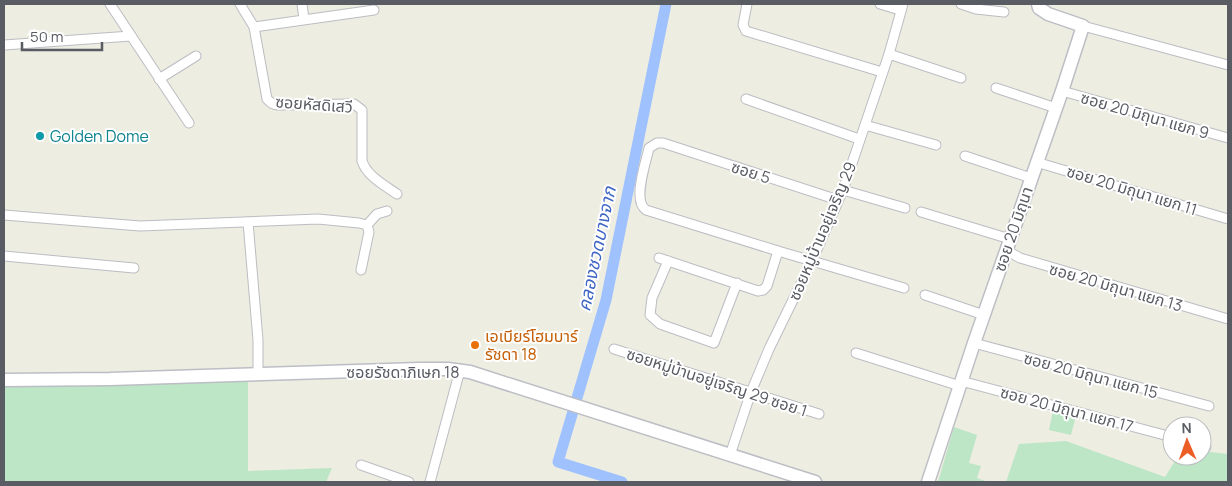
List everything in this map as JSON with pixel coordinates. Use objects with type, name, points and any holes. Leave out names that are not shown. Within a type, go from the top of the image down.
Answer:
[{"type":"street","points":[[110,4],[159,79],[190,122]]},
{"type":"street","name":"ซอยหัสดิเสวี","points":[[240,4],[254,27],[267,99],[274,105],[354,104],[359,107],[362,110],[362,161],[364,166],[368,173],[397,194]]},
{"type":"street","points":[[302,4],[304,19]]},
{"type":"street","points":[[748,4],[743,25],[746,31],[882,72]]},
{"type":"street","points":[[880,4],[901,7]]},
{"type":"street","points":[[960,4],[976,9],[1004,12]]},
{"type":"street","points":[[1038,4],[1039,8],[1048,14],[1082,26],[1228,65]]},
{"type":"street","name":"ซอยหมู่บ้านอยู่เจริญ 29","points":[[730,455],[751,392],[769,349],[812,261],[843,190],[889,54],[901,7]]},
{"type":"street","points":[[254,27],[374,10]]},
{"type":"street","name":"ซอย 20 มิถุนา","points":[[928,482],[1036,162],[1062,91],[1082,26]]},
{"type":"street","points":[[4,45],[131,36]]},
{"type":"street","points":[[889,54],[961,78]]},
{"type":"street","points":[[159,79],[196,56]]},
{"type":"street","points":[[996,88],[1056,108]]},
{"type":"street","name":"ซอย 20 มิถุนา แยก 9","points":[[1062,91],[1228,138]]},
{"type":"street","points":[[746,99],[860,139]]},
{"type":"street","points":[[865,125],[936,145]]},
{"type":"street","name":"ซอย 5","points":[[778,252],[641,207],[638,199],[649,148],[657,143],[663,143],[838,200]]},
{"type":"street","points":[[965,156],[1031,178]]},
{"type":"street","name":"ซอย 20 มิถุนา แยก 11","points":[[1036,162],[1228,219]]},
{"type":"street","points":[[843,190],[905,208]]},
{"type":"street","points":[[367,225],[377,214],[387,211]]},
{"type":"street","name":"ซอย 20 มิถุนา แยก 13","points":[[921,212],[1008,245],[1020,258],[1228,319]]},
{"type":"street","points":[[4,215],[140,226],[318,219],[367,225]]},
{"type":"street","points":[[248,222],[258,340],[258,374]]},
{"type":"street","points":[[361,270],[369,232],[367,225]]},
{"type":"street","points":[[659,258],[758,291],[763,290],[767,286],[778,252],[904,288]]},
{"type":"street","points":[[4,256],[134,268]]},
{"type":"street","points":[[668,261],[652,298],[650,315],[660,324],[714,343],[737,283]]},
{"type":"street","points":[[925,295],[984,315]]},
{"type":"street","name":"ซอย 20 มิถุนา แยก 15","points":[[974,343],[1209,406]]},
{"type":"street","name":"ซอยหมู่บ้านอยู่เจริญ 29 ซอย 1","points":[[614,349],[819,414]]},
{"type":"street","name":"ซอย 20 มิถุนา แยก 17","points":[[856,353],[961,384],[1162,435]]},
{"type":"street","name":"ซอยรัชดาภิเษก 18","points":[[4,380],[117,379],[419,369],[460,370],[815,482]]},
{"type":"street","points":[[430,482],[460,370]]},
{"type":"street","points":[[361,465],[409,482]]},
{"type":"green space","points":[[248,379],[248,471],[332,468],[326,482],[4,482],[4,382]]},
{"type":"green space","points":[[1053,411],[1076,416],[1071,435],[1049,430]]},
{"type":"green space","points":[[954,427],[977,435],[969,463],[981,466],[977,478],[988,482],[938,482]]},
{"type":"green space","points":[[1066,441],[1165,477],[1172,466],[1212,466],[1212,452],[1228,454],[1228,482],[1006,482],[1019,444]]},
{"type":"waterway","name":"คลองชวดบางจาก","points":[[622,482],[558,462],[606,300],[666,4]]},
{"type":"place","name":"Golden Dome","points":[[40,136]]},
{"type":"place","name":"เอเบียร์โฮมบาร์ รัชดา 18","points":[[475,345]]}]
